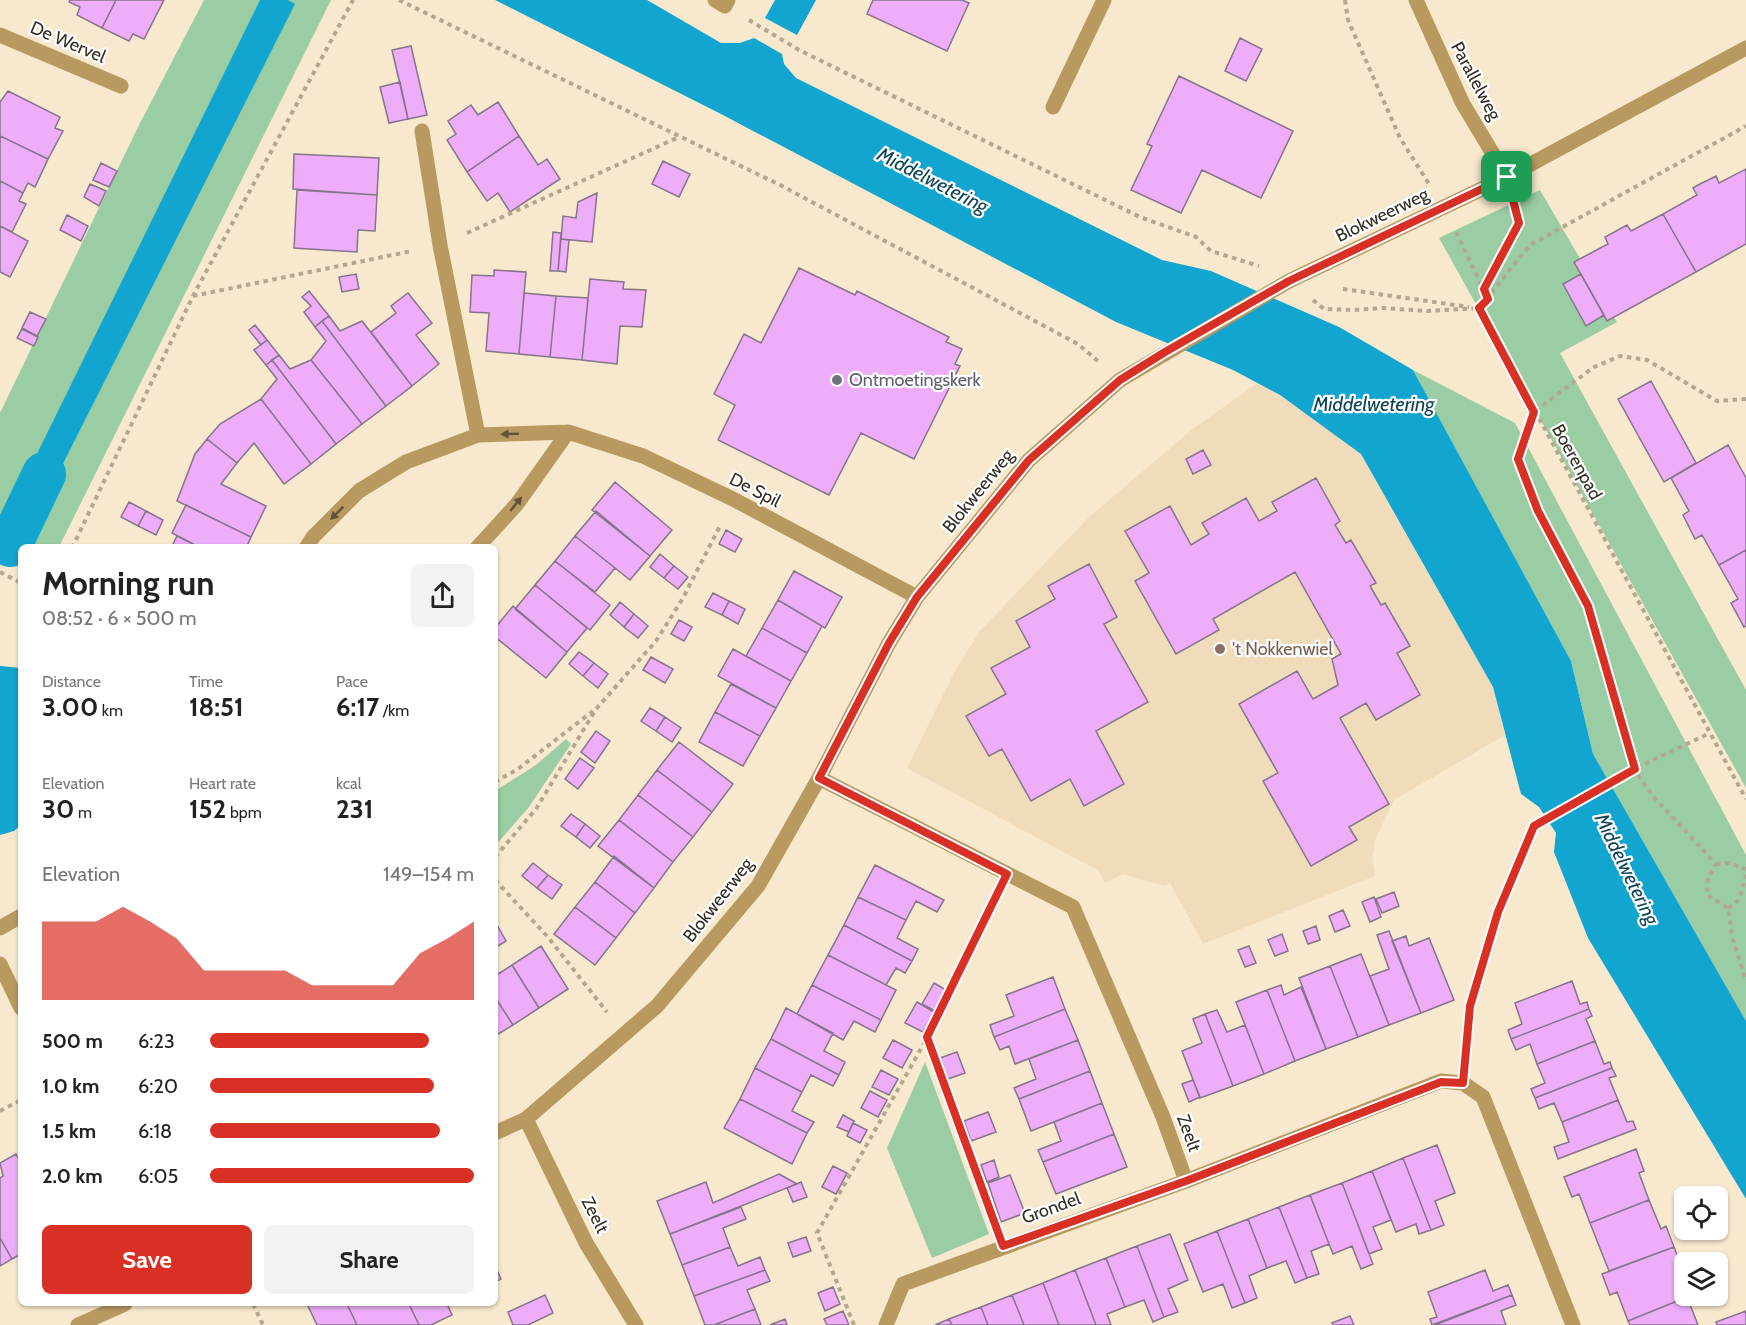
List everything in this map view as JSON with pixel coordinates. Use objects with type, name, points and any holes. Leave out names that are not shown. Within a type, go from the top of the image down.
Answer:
[{"type":"street","points":[[1053,107],[1104,0]]},
{"type":"street","name":"Parallelweg","points":[[1416,0],[1463,104],[1507,177]]},
{"type":"street","name":"De Wervel","points":[[0,35],[121,86]]},
{"type":"street","name":"Blokweerweg","points":[[498,1132],[526,1119],[657,1006],[758,886],[819,778],[889,643],[917,597],[1029,460],[1120,380],[1289,281],[1507,177],[1746,48]]},
{"type":"street","points":[[422,131],[440,245],[478,435]]},
{"type":"street","points":[[481,544],[517,504],[568,432]]},
{"type":"street","name":"De Spil","points":[[309,544],[359,491],[406,462],[478,435],[568,432],[643,456],[733,499],[917,597]]},
{"type":"street","name":"Zeelt","points":[[819,778],[1073,907],[1163,1117],[1186,1181],[1441,1082],[1463,1083]]},
{"type":"street","points":[[0,928],[18,918]]},
{"type":"street","points":[[0,964],[18,1002]]},
{"type":"street","points":[[1463,1083],[1483,1097],[1573,1325]]},
{"type":"street","name":"Zeelt","points":[[526,1119],[586,1243],[636,1325]]},
{"type":"street","name":"Grondel","points":[[886,1325],[903,1284],[1186,1181]]},
{"type":"street","points":[[78,1325],[121,1306]]},
{"type":"path","points":[[74,544],[193,296],[353,0]]},
{"type":"path","points":[[399,0],[782,186],[1078,344],[1120,380]]},
{"type":"path","points":[[1346,0],[1348,20],[1400,138],[1444,207],[1488,299]]},
{"type":"path","points":[[723,2],[799,50],[1118,206],[1196,237],[1211,250],[1254,263],[1289,281],[1324,309],[1427,311],[1479,308],[1530,245],[1746,126]]},
{"type":"path","points":[[1479,308],[1484,289],[1519,223],[1507,177]]},
{"type":"path","points":[[1289,281],[1479,308]]},
{"type":"path","name":"Boerenpad","points":[[1479,308],[1746,799]]},
{"type":"path","points":[[1716,864],[1652,795],[1635,769],[1588,606],[1538,511],[1518,459],[1534,412],[1594,367],[1620,356],[1647,360],[1717,401],[1746,399]]},
{"type":"path","points":[[498,853],[536,809],[596,709],[656,641],[683,598],[733,499]]},
{"type":"path","points":[[0,572],[18,581]]},
{"type":"path","points":[[498,780],[518,770],[596,709]]},
{"type":"path","points":[[1463,1083],[1470,1006],[1498,912],[1534,826],[1635,769],[1710,733]]},
{"type":"path","points":[[1716,864],[1729,863],[1746,869]]},
{"type":"path","points":[[1716,864],[1708,878],[1707,895],[1728,908],[1733,940],[1746,980]]},
{"type":"path","points":[[854,1325],[817,1233],[927,1037],[1007,874]]},
{"type":"path","points":[[1728,908],[1739,900],[1746,875]]},
{"type":"path","points":[[498,883],[548,936],[624,1034]]},
{"type":"path","points":[[927,1037],[1003,1246]]},
{"type":"path","points":[[0,1111],[18,1102]]},
{"type":"path","points":[[254,1306],[263,1325]]},
{"type":"shaded area","name":"'t Nokkenwiel","points":[[1258,383],[1315,418],[1361,454],[1493,687],[1505,735],[1394,800],[1376,838],[1372,858],[1375,876],[1203,944],[1170,883],[1164,886],[1123,874],[1105,883],[1099,871],[907,768],[957,667],[980,631],[1089,517],[1195,427]]},
{"type":"green space","points":[[204,0],[331,0],[60,544],[18,544],[18,559],[0,550],[0,413],[138,127]]},
{"type":"green space","points":[[1540,190],[1617,322],[1560,353],[1746,690],[1746,788],[1439,238]]},
{"type":"green space","points":[[1413,370],[1515,423],[1746,855],[1746,1021],[1593,754],[1571,661]]},
{"type":"green space","points":[[566,739],[571,744],[529,807],[498,843],[498,789],[536,765]]},
{"type":"green space","points":[[925,1062],[989,1234],[932,1258],[887,1148]]},
{"type":"water","points":[[260,0],[288,0],[295,4],[28,533],[4,521]]},
{"type":"water","name":"Middelwetering","points":[[495,0],[647,0],[721,43],[740,43],[754,38],[782,54],[784,64],[796,78],[1162,260],[1211,271],[1339,327],[1413,370],[1571,661],[1593,754],[1746,1021],[1746,1199],[1588,938],[1554,852],[1556,833],[1539,807],[1521,794],[1493,687],[1361,454],[1280,395],[1233,370],[1116,322],[721,114]]},
{"type":"water","points":[[775,0],[816,0],[797,35],[765,18]]},
{"type":"water","points":[[0,666],[18,668],[18,828],[0,835]]},
{"type":"building","points":[[70,0],[116,0],[102,28],[77,15],[80,7],[69,2]]},
{"type":"building","points":[[116,0],[164,0],[144,39],[133,34],[129,41],[102,28]]},
{"type":"building","points":[[873,0],[962,0],[969,3],[947,51],[867,14]]},
{"type":"building","points":[[1240,38],[1262,49],[1246,81],[1225,71]]},
{"type":"building","points":[[411,46],[427,115],[408,119],[392,50]]},
{"type":"building","points":[[1179,76],[1293,131],[1261,198],[1202,170],[1181,213],[1131,190],[1152,146],[1147,144]]},
{"type":"building","points":[[400,82],[408,119],[389,123],[380,87]]},
{"type":"building","points":[[8,91],[60,117],[55,128],[63,131],[48,159],[0,136],[0,102]]},
{"type":"building","points":[[498,102],[519,136],[467,172],[447,140],[456,134],[448,121],[471,105],[478,115]]},
{"type":"building","points":[[0,136],[48,159],[35,187],[28,183],[23,193],[0,181]]},
{"type":"building","points":[[519,136],[538,165],[547,159],[560,179],[510,212],[498,193],[487,201],[467,172]]},
{"type":"building","points":[[294,154],[379,158],[377,195],[293,189]]},
{"type":"building","points":[[663,161],[690,174],[679,197],[652,184]]},
{"type":"building","points":[[101,163],[117,171],[109,187],[93,180]]},
{"type":"building","points":[[1746,169],[1746,244],[1696,272],[1663,214],[1697,195],[1693,188],[1698,185],[1716,176],[1719,183]]},
{"type":"building","points":[[0,181],[23,193],[19,201],[26,204],[12,232],[0,226]]},
{"type":"building","points":[[90,184],[106,191],[99,206],[84,197]]},
{"type":"building","points":[[297,190],[377,195],[375,231],[358,230],[357,252],[294,248]]},
{"type":"building","points":[[597,193],[592,242],[561,239],[563,216],[576,218],[578,202]]},
{"type":"building","points":[[1663,214],[1696,272],[1607,321],[1574,262],[1608,244],[1605,237],[1627,225],[1631,231]]},
{"type":"building","points":[[67,215],[88,226],[81,241],[60,230]]},
{"type":"building","points":[[0,226],[28,241],[10,277],[0,272]]},
{"type":"building","points":[[553,232],[561,233],[558,271],[550,271]]},
{"type":"building","points":[[561,239],[569,240],[566,272],[558,271]]},
{"type":"building","name":"Ontmoetingskerk","points":[[799,268],[855,295],[857,291],[949,337],[946,342],[962,349],[955,364],[960,366],[914,459],[861,433],[829,495],[718,440],[735,405],[714,394],[744,334],[761,343]]},
{"type":"building","points":[[494,270],[526,272],[519,354],[486,351],[489,313],[470,312],[472,275],[494,276]]},
{"type":"building","points":[[356,274],[359,289],[342,292],[339,277]]},
{"type":"building","points":[[1581,274],[1604,315],[1586,326],[1563,284]]},
{"type":"building","points":[[590,279],[624,282],[623,289],[646,290],[642,327],[620,326],[617,364],[582,360]]},
{"type":"building","points":[[309,291],[329,316],[315,327],[304,312],[311,306],[302,297]]},
{"type":"building","points":[[408,293],[432,323],[416,335],[439,364],[412,386],[371,332],[396,313],[391,306]]},
{"type":"building","points":[[524,293],[556,296],[550,357],[519,354]]},
{"type":"building","points":[[556,296],[588,298],[582,360],[550,357]]},
{"type":"building","points":[[30,312],[46,319],[37,336],[22,328]]},
{"type":"building","points":[[329,316],[340,331],[362,321],[412,386],[386,406],[322,321]]},
{"type":"building","points":[[322,321],[386,406],[362,424],[311,360],[326,341],[315,327]]},
{"type":"building","points":[[255,325],[267,340],[261,345],[249,330]]},
{"type":"building","points":[[22,329],[38,337],[34,346],[17,338]]},
{"type":"building","points":[[267,340],[279,355],[266,365],[254,350]]},
{"type":"building","points":[[279,355],[290,369],[311,360],[362,424],[336,444],[272,360]]},
{"type":"building","points":[[272,360],[336,444],[311,464],[261,399],[277,379],[266,365]]},
{"type":"building","points":[[1651,381],[1696,463],[1664,482],[1618,399]]},
{"type":"building","points":[[261,399],[311,464],[284,484],[254,443],[237,463],[207,439],[220,424]]},
{"type":"building","points":[[207,439],[237,463],[221,484],[266,506],[251,537],[177,501],[195,454]]},
{"type":"building","points":[[1728,445],[1746,478],[1746,550],[1719,565],[1702,535],[1695,539],[1683,515],[1689,511],[1671,478]]},
{"type":"building","points":[[1203,450],[1211,465],[1193,474],[1186,459]]},
{"type":"building","points":[[1316,478],[1340,521],[1335,525],[1346,543],[1351,540],[1376,583],[1370,586],[1381,605],[1385,603],[1410,646],[1397,653],[1420,695],[1376,720],[1366,703],[1340,718],[1389,804],[1349,827],[1357,840],[1311,866],[1263,781],[1278,773],[1239,704],[1297,671],[1313,699],[1338,685],[1332,659],[1341,654],[1295,572],[1213,619],[1219,630],[1176,654],[1135,581],[1149,573],[1125,531],[1170,506],[1191,545],[1209,534],[1202,523],[1246,498],[1259,521],[1277,511],[1272,502]]},
{"type":"building","points":[[615,482],[672,530],[650,556],[592,510]]},
{"type":"building","points":[[129,502],[146,511],[138,526],[121,517]]},
{"type":"building","points":[[186,505],[251,537],[248,544],[193,544],[172,533]]},
{"type":"building","points":[[146,511],[163,520],[156,535],[138,526]]},
{"type":"building","points":[[596,511],[650,556],[630,580],[575,536]]},
{"type":"building","points":[[726,530],[742,539],[735,552],[719,544]]},
{"type":"building","points":[[177,536],[193,544],[173,544]]},
{"type":"building","points":[[575,536],[615,568],[595,592],[555,561]]},
{"type":"building","points":[[1746,550],[1746,626],[1744,627],[1731,603],[1738,599],[1719,565]]},
{"type":"building","points":[[660,554],[674,566],[664,578],[650,567]]},
{"type":"building","points":[[555,561],[610,605],[590,630],[535,585]]},
{"type":"building","points":[[1089,564],[1117,617],[1104,624],[1148,702],[1096,731],[1124,784],[1084,806],[1070,779],[1031,801],[1002,749],[989,756],[966,716],[1006,694],[991,668],[1030,647],[1016,621],[1055,599],[1048,586]]},
{"type":"building","points":[[674,566],[688,577],[678,589],[664,578]]},
{"type":"building","points":[[794,571],[842,597],[825,628],[778,600]]},
{"type":"building","points":[[535,585],[587,628],[567,652],[515,609]]},
{"type":"building","points":[[713,593],[729,601],[722,615],[705,607]]},
{"type":"building","points":[[778,600],[822,626],[807,653],[762,628]]},
{"type":"building","points":[[729,601],[745,609],[738,624],[722,615]]},
{"type":"building","points":[[620,602],[634,614],[624,627],[610,615]]},
{"type":"building","points":[[513,606],[567,652],[546,678],[498,639],[498,624]]},
{"type":"building","points":[[634,614],[648,626],[638,638],[624,627]]},
{"type":"building","points":[[679,620],[692,627],[684,641],[671,634]]},
{"type":"building","points":[[762,628],[807,653],[791,681],[746,656]]},
{"type":"building","points":[[733,649],[791,681],[776,708],[718,676]]},
{"type":"building","points":[[579,652],[594,663],[583,676],[569,664]]},
{"type":"building","points":[[651,657],[673,669],[665,683],[643,670]]},
{"type":"building","points":[[594,663],[608,674],[598,688],[583,676]]},
{"type":"building","points":[[731,684],[776,708],[760,736],[715,712]]},
{"type":"building","points":[[650,708],[665,717],[656,731],[641,721]]},
{"type":"building","points":[[715,712],[760,736],[743,766],[699,742]]},
{"type":"building","points":[[665,717],[681,728],[672,742],[656,731]]},
{"type":"building","points":[[596,731],[610,741],[595,763],[581,752]]},
{"type":"building","points":[[679,742],[733,784],[712,812],[657,770]]},
{"type":"building","points":[[580,758],[594,768],[578,789],[565,779]]},
{"type":"building","points":[[657,770],[712,812],[693,837],[638,795]]},
{"type":"building","points":[[638,795],[693,837],[673,862],[619,820]]},
{"type":"building","points":[[571,814],[585,824],[576,837],[561,826]]},
{"type":"building","points":[[619,820],[673,862],[654,888],[598,846]]},
{"type":"building","points":[[585,824],[600,836],[590,848],[576,837]]},
{"type":"building","points":[[614,856],[654,888],[635,913],[595,882]]},
{"type":"building","points":[[533,863],[548,875],[537,888],[522,876]]},
{"type":"building","points":[[875,865],[944,900],[937,912],[916,901],[906,920],[858,897]]},
{"type":"building","points":[[548,875],[562,885],[552,899],[537,888]]},
{"type":"building","points":[[595,882],[635,913],[616,938],[575,907]]},
{"type":"building","points":[[1394,892],[1399,906],[1382,913],[1376,899]]},
{"type":"building","points":[[858,897],[906,920],[897,938],[918,949],[912,961],[844,925]]},
{"type":"building","points":[[1374,897],[1381,917],[1370,922],[1362,902]]},
{"type":"building","points":[[575,907],[616,938],[595,965],[554,934]]},
{"type":"building","points":[[1343,910],[1350,926],[1335,932],[1329,916]]},
{"type":"building","points":[[844,925],[912,961],[905,973],[896,968],[886,985],[828,955]]},
{"type":"building","points":[[1316,926],[1320,940],[1308,944],[1303,931]]},
{"type":"building","points":[[498,927],[506,941],[498,946]]},
{"type":"building","points":[[1389,931],[1421,1013],[1389,1025],[1370,976],[1389,969],[1377,935]]},
{"type":"building","points":[[1282,934],[1288,951],[1275,956],[1268,940]]},
{"type":"building","points":[[1406,936],[1409,946],[1429,938],[1454,1000],[1421,1013],[1392,941]]},
{"type":"building","points":[[541,946],[568,989],[539,1008],[512,965]]},
{"type":"building","points":[[1249,946],[1256,963],[1245,967],[1238,950]]},
{"type":"building","points":[[1361,954],[1389,1025],[1358,1037],[1330,966]]},
{"type":"building","points":[[828,955],[896,990],[881,1020],[812,985]]},
{"type":"building","points":[[512,965],[539,1008],[513,1025],[498,1002],[498,974]]},
{"type":"building","points":[[1330,966],[1358,1037],[1326,1049],[1299,978]]},
{"type":"building","points":[[1053,977],[1065,1009],[994,1037],[990,1025],[1014,1016],[1006,995]]},
{"type":"building","points":[[1572,981],[1580,1004],[1587,1002],[1589,1009],[1511,1039],[1508,1030],[1522,1024],[1515,1003]]},
{"type":"building","points":[[934,983],[946,990],[935,1011],[922,1004]]},
{"type":"building","points":[[812,985],[881,1020],[875,1032],[854,1021],[843,1040],[797,1014]]},
{"type":"building","points":[[1281,985],[1284,995],[1301,987],[1326,1049],[1295,1061],[1267,990]]},
{"type":"building","points":[[1267,990],[1295,1061],[1264,1074],[1236,1002]]},
{"type":"building","points":[[498,1002],[513,1025],[498,1034]]},
{"type":"building","points":[[917,1002],[934,1012],[923,1032],[905,1023]]},
{"type":"building","points":[[786,1008],[833,1033],[824,1051],[845,1062],[839,1075],[771,1039]]},
{"type":"building","points":[[1065,1009],[1078,1040],[1015,1064],[1009,1046],[1000,1050],[994,1037]]},
{"type":"building","points":[[1589,1009],[1592,1016],[1586,1019],[1595,1041],[1537,1064],[1530,1044],[1516,1050],[1511,1039]]},
{"type":"building","points":[[1217,1010],[1227,1032],[1245,1025],[1264,1074],[1233,1086],[1205,1014]]},
{"type":"building","points":[[1205,1014],[1233,1086],[1200,1098],[1182,1051],[1202,1043],[1193,1019]]},
{"type":"building","points":[[771,1039],[839,1075],[833,1086],[811,1075],[802,1092],[755,1068]]},
{"type":"building","points":[[893,1040],[912,1050],[902,1068],[883,1058]]},
{"type":"building","points":[[1078,1040],[1090,1071],[1019,1099],[1014,1088],[1036,1079],[1029,1059]]},
{"type":"building","points":[[1595,1041],[1604,1064],[1610,1062],[1612,1068],[1535,1098],[1531,1089],[1545,1083],[1537,1064]]},
{"type":"building","points":[[957,1052],[965,1073],[948,1079],[940,1058]]},
{"type":"building","points":[[755,1068],[802,1092],[792,1111],[814,1122],[807,1133],[740,1099]]},
{"type":"building","points":[[1612,1068],[1616,1076],[1609,1078],[1618,1100],[1562,1122],[1554,1103],[1539,1109],[1535,1098]]},
{"type":"building","points":[[881,1070],[898,1079],[889,1095],[872,1087]]},
{"type":"building","points":[[1090,1071],[1102,1103],[1031,1131],[1019,1099]]},
{"type":"building","points":[[1193,1080],[1200,1097],[1189,1102],[1182,1084]]},
{"type":"building","points":[[870,1091],[887,1100],[878,1117],[861,1108]]},
{"type":"building","points":[[740,1099],[807,1133],[792,1164],[724,1128]]},
{"type":"building","points":[[1618,1100],[1627,1122],[1633,1121],[1636,1129],[1558,1159],[1554,1147],[1569,1142],[1562,1122]]},
{"type":"building","points":[[1102,1103],[1114,1134],[1043,1162],[1038,1150],[1061,1141],[1054,1122]]},
{"type":"building","points":[[988,1112],[996,1132],[971,1141],[964,1121]]},
{"type":"building","points":[[843,1115],[854,1121],[849,1132],[837,1127]]},
{"type":"building","points":[[853,1123],[867,1130],[860,1143],[847,1136]]},
{"type":"building","points":[[1114,1134],[1127,1167],[1056,1194],[1043,1162]]},
{"type":"building","points":[[1437,1145],[1455,1193],[1435,1201],[1444,1225],[1431,1230],[1403,1158]]},
{"type":"building","points":[[1636,1149],[1644,1171],[1639,1173],[1649,1200],[1590,1223],[1579,1194],[1572,1197],[1564,1177]]},
{"type":"building","points":[[16,1154],[18,1158],[18,1256],[12,1259],[0,1238],[0,1178],[3,1176],[0,1163]]},
{"type":"building","points":[[1403,1158],[1431,1230],[1419,1234],[1416,1224],[1396,1232],[1372,1171]]},
{"type":"building","points":[[994,1160],[999,1177],[987,1182],[981,1165]]},
{"type":"building","points":[[833,1166],[847,1173],[836,1194],[822,1187]]},
{"type":"building","points":[[1372,1171],[1391,1220],[1373,1227],[1382,1249],[1369,1254],[1342,1183]]},
{"type":"building","points":[[779,1174],[797,1184],[670,1234],[657,1201],[706,1182],[713,1203]]},
{"type":"building","points":[[1010,1175],[1025,1213],[1001,1222],[988,1183]]},
{"type":"building","points":[[801,1182],[807,1197],[793,1202],[787,1188]]},
{"type":"building","points":[[1342,1183],[1373,1264],[1361,1269],[1352,1246],[1333,1254],[1310,1195]]},
{"type":"building","points":[[1310,1195],[1329,1244],[1311,1251],[1319,1274],[1307,1278],[1279,1207]]},
{"type":"building","points":[[1649,1200],[1661,1229],[1666,1226],[1674,1247],[1609,1271],[1590,1223]]},
{"type":"building","points":[[741,1207],[746,1219],[723,1228],[730,1247],[682,1265],[670,1234]]},
{"type":"building","points":[[1279,1207],[1307,1278],[1295,1283],[1286,1261],[1267,1268],[1248,1219]]},
{"type":"building","points":[[1248,1219],[1267,1268],[1249,1276],[1257,1298],[1245,1303],[1217,1231]]},
{"type":"building","points":[[1217,1231],[1245,1303],[1232,1308],[1223,1284],[1203,1292],[1184,1244]]},
{"type":"building","points":[[1170,1234],[1188,1280],[1168,1289],[1178,1312],[1164,1317],[1137,1246]]},
{"type":"building","points":[[806,1237],[811,1251],[793,1257],[788,1243]]},
{"type":"building","points":[[0,1238],[12,1259],[0,1266]]},
{"type":"building","points":[[1137,1246],[1164,1317],[1153,1322],[1144,1300],[1125,1307],[1106,1258]]},
{"type":"building","points":[[730,1247],[738,1266],[760,1257],[765,1270],[694,1296],[682,1265]]},
{"type":"building","points":[[1674,1247],[1676,1252],[1674,1252],[1674,1302],[1628,1321],[1617,1292],[1610,1295],[1602,1274]]},
{"type":"building","points":[[1106,1258],[1125,1307],[1107,1314],[1111,1325],[1096,1325],[1075,1270]]},
{"type":"building","points":[[765,1270],[770,1281],[747,1290],[755,1309],[714,1325],[705,1325],[694,1296]]},
{"type":"building","points":[[1075,1270],[1096,1325],[1059,1325],[1043,1283]]},
{"type":"building","points":[[1485,1270],[1493,1291],[1508,1285],[1512,1295],[1432,1325],[1430,1319],[1437,1317],[1428,1292]]},
{"type":"building","points":[[1043,1283],[1059,1325],[1024,1325],[1012,1295]]},
{"type":"building","points":[[833,1287],[840,1304],[825,1311],[818,1293]]},
{"type":"building","points":[[545,1295],[553,1313],[528,1325],[513,1325],[508,1312]]},
{"type":"building","points":[[1012,1295],[1024,1325],[988,1325],[981,1307]]},
{"type":"building","points":[[1512,1295],[1516,1305],[1501,1311],[1506,1325],[1435,1325]]},
{"type":"building","points":[[1674,1302],[1674,1306],[1691,1306],[1698,1325],[1630,1325],[1628,1321]]},
{"type":"building","points":[[308,1306],[348,1306],[357,1325],[317,1325]]},
{"type":"building","points":[[348,1306],[410,1306],[419,1325],[357,1325]]},
{"type":"building","points":[[410,1306],[448,1306],[452,1315],[431,1325],[419,1325]]},
{"type":"building","points":[[981,1307],[988,1325],[952,1325],[949,1319]]},
{"type":"building","points":[[755,1309],[761,1325],[714,1325]]},
{"type":"building","points":[[843,1311],[849,1325],[827,1325],[824,1319]]},
{"type":"building","points":[[1746,1311],[1746,1325],[1717,1325],[1716,1322]]},
{"type":"building","points":[[1350,1316],[1354,1325],[1333,1325],[1332,1323]]},
{"type":"building","points":[[785,1319],[787,1325],[770,1325]]},
{"type":"building","points":[[949,1319],[952,1325],[935,1325]]},
{"type":"waterway","points":[[10,545],[44,474]]},
{"type":"place","name":"Ontmoetingskerk","points":[[837,380]]},
{"type":"place","name":"'t Nokkenwiel","points":[[1220,649]]},
{"type":"route","points":[[1507,177],[1519,223],[1484,289],[1488,299],[1479,308],[1534,412],[1518,459],[1538,511],[1588,606],[1635,769],[1534,826],[1498,912],[1470,1006],[1463,1083],[1441,1082],[1186,1181],[1003,1246],[927,1037],[1007,874],[819,778],[889,643],[917,597],[1029,460],[1120,380],[1289,281],[1507,177]]}]
